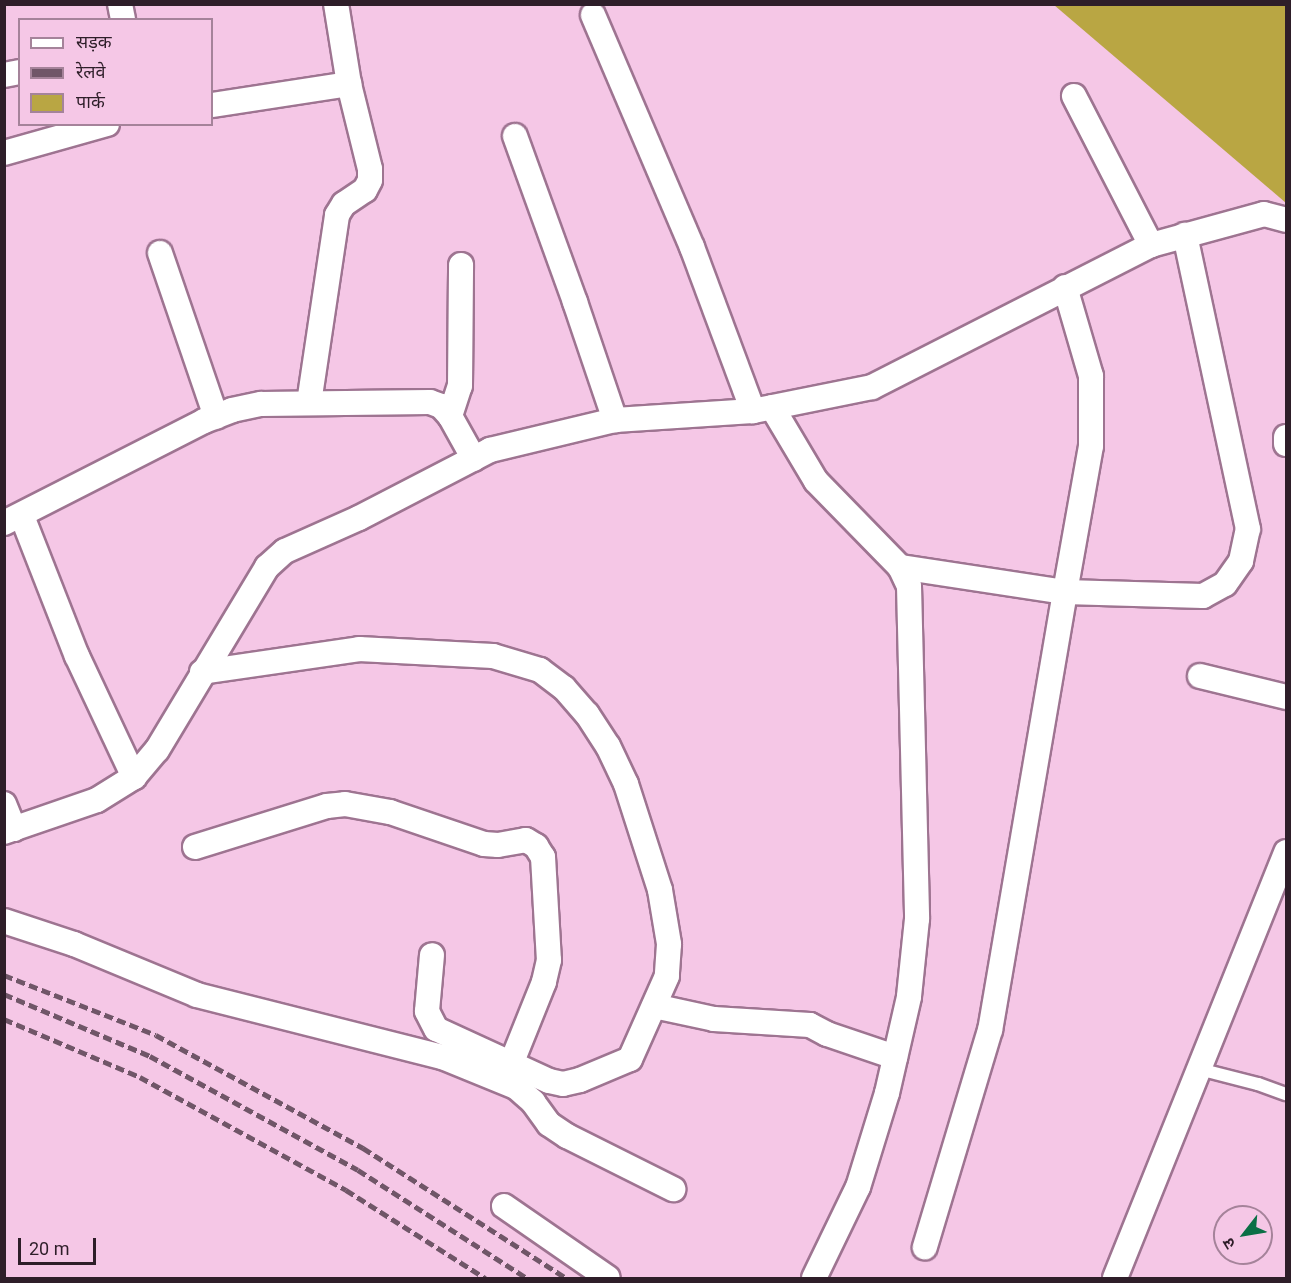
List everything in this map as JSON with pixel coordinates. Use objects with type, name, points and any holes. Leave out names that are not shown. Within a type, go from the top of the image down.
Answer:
[{"type":"street","points":[[309,403],[337,214],[344,204],[365,190],[370,180],[370,169],[349,84],[336,4]]},
{"type":"street","points":[[593,15],[763,409],[816,481],[900,567],[909,586],[917,919],[909,997],[887,1094],[858,1187],[814,1278]]},
{"type":"street","points":[[213,105],[349,84]]},
{"type":"street","points":[[1074,96],[1151,245]]},
{"type":"street","points":[[4,153],[100,126]]},
{"type":"street","points":[[515,136],[615,420]]},
{"type":"street","points":[[4,804],[9,830],[97,800],[134,777],[157,750],[267,567],[285,551],[359,518],[490,450],[615,420],[763,409],[872,387],[1151,245],[1264,214],[1287,220]]},
{"type":"street","points":[[900,567],[1065,592],[1203,596],[1225,584],[1241,561],[1248,529],[1185,235]]},
{"type":"street","points":[[160,253],[216,417]]},
{"type":"street","points":[[450,416],[460,386],[461,265]]},
{"type":"street","points":[[925,1248],[990,1030],[1091,446],[1091,376],[1065,287]]},
{"type":"street","points":[[134,777],[13,519],[216,417],[261,404],[430,402],[441,406],[450,416],[474,459]]},
{"type":"street","points":[[1286,444],[1287,437]]},
{"type":"street","points":[[202,672],[359,649],[493,656],[540,670],[564,688],[587,714],[608,746],[626,784],[660,890],[669,944],[667,976],[630,1059],[580,1080],[563,1084],[549,1081],[436,1029],[427,1011],[432,955]]},
{"type":"street","points":[[1200,676],[1287,697]]},
{"type":"street","points":[[195,847],[327,806],[345,804],[390,812],[484,844],[498,845],[526,840],[536,846],[543,857],[549,960],[544,982],[511,1064]]},
{"type":"street","points":[[1114,1278],[1287,852]]},
{"type":"street","points":[[4,921],[74,944],[198,995],[442,1057],[516,1087],[533,1102],[549,1124],[567,1136],[673,1189]]},
{"type":"street","points":[[654,1006],[714,1020],[810,1025],[827,1034],[895,1057]]},
{"type":"street","points":[[504,1206],[608,1278]]},
{"type":"lane","points":[[1199,1069],[1287,1094]]},
{"type":"green space","points":[[1054,5],[1286,5],[1286,203]]},
{"type":"railway","points":[[4,975],[156,1035],[363,1148],[566,1278]]},
{"type":"railway","points":[[4,994],[150,1056],[358,1170],[527,1278]]},
{"type":"railway","points":[[4,1019],[140,1077],[346,1190],[485,1278]]}]
